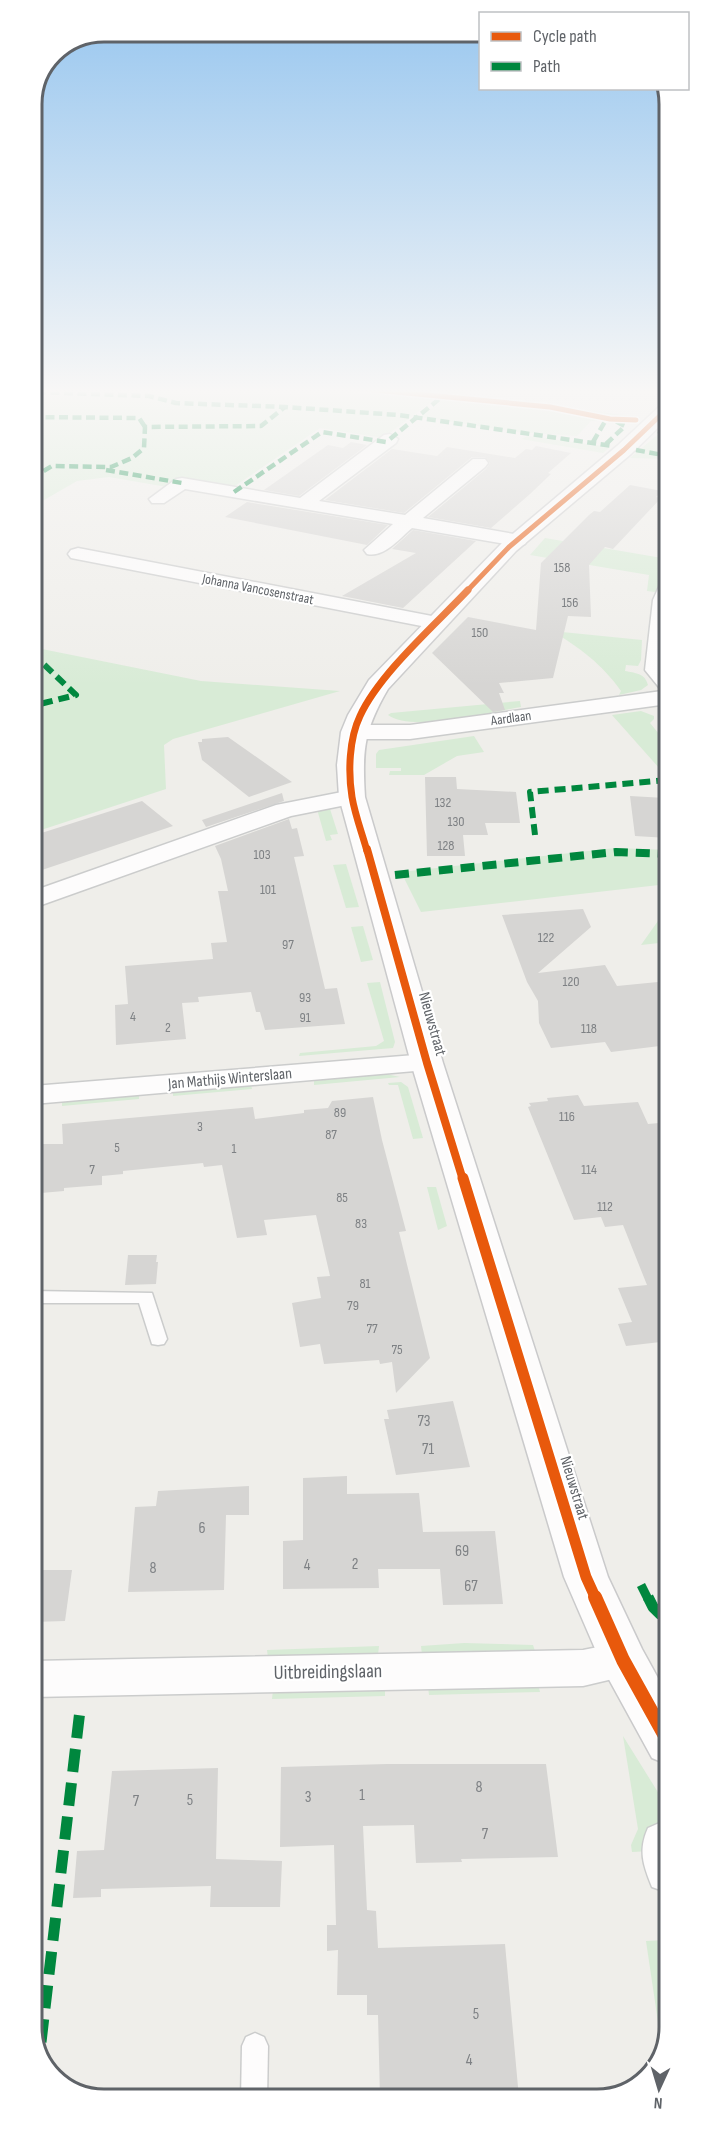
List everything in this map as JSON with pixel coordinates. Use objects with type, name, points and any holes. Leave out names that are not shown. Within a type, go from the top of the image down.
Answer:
[{"type":"street","points":[[158,499],[175,487]]},
{"type":"street","points":[[208,487],[518,540]]},
{"type":"street","points":[[303,504],[325,487]]},
{"type":"street","points":[[374,550],[450,487]]},
{"type":"street","name":"Nieuwstraat","points":[[580,487],[518,540],[378,685],[360,715],[354,732],[350,765],[352,797],[427,1063],[586,1577],[622,1660],[659,1725]]},
{"type":"street","name":"Johanna Vancosenstraat","points":[[78,554],[437,623]]},
{"type":"street","points":[[659,655],[656,670],[659,674]]},
{"type":"street","name":"Aardlaan","points":[[354,732],[410,732],[659,698]]},
{"type":"street","points":[[42,897],[285,810],[352,797]]},
{"type":"street","name":"Jan Mathijs Winterslaan","points":[[42,1094],[427,1063]]},
{"type":"street","name":"Uitbreidingslaan","points":[[42,1679],[286,1672],[583,1668],[622,1660]]},
{"type":"lane","points":[[42,1297],[146,1297],[158,1339]]},
{"type":"lane","points":[[254,2089],[255,2046]]},
{"type":"green space","points":[[42,487],[66,487],[42,501]]},
{"type":"green space","points":[[545,538],[659,557],[659,587],[655,592],[647,591],[649,575],[530,555]]},
{"type":"green space","points":[[552,631],[642,640],[641,660],[638,666],[626,665],[625,671],[642,676],[648,685],[641,690],[619,695],[621,691],[614,681],[598,665],[581,650]]},
{"type":"green space","points":[[42,649],[201,681],[340,691],[173,739],[164,745],[166,789],[42,830]]},
{"type":"green space","points":[[520,701],[521,707],[452,720],[415,722],[399,720],[388,715],[391,713]]},
{"type":"green space","points":[[641,711],[654,716],[650,723],[659,734],[659,768],[612,715]]},
{"type":"green space","points":[[474,736],[484,752],[457,756],[424,775],[389,775],[390,771],[401,771],[401,768],[376,768],[376,754],[379,750]]},
{"type":"green space","points":[[317,809],[330,809],[338,834],[330,835],[332,840],[326,841]]},
{"type":"green space","points":[[615,848],[659,850],[659,885],[421,912],[401,872]]},
{"type":"green space","points":[[346,864],[359,907],[346,908],[333,865]]},
{"type":"green space","points":[[659,920],[659,943],[641,945]]},
{"type":"green space","points":[[363,926],[373,960],[361,962],[351,927]]},
{"type":"green space","points":[[380,982],[395,1042],[393,1048],[299,1056],[300,1053],[376,1046],[384,1041],[367,983]]},
{"type":"green space","points":[[386,1074],[400,1077],[314,1085],[314,1081]]},
{"type":"green space","points":[[401,1082],[408,1087],[423,1138],[413,1139],[398,1085],[388,1083]]},
{"type":"green space","points":[[251,1085],[252,1089],[173,1096],[173,1092]]},
{"type":"green space","points":[[139,1095],[139,1099],[62,1106],[62,1102]]},
{"type":"green space","points":[[427,1187],[436,1187],[447,1226],[438,1230]]},
{"type":"green space","points":[[464,1643],[533,1645],[535,1651],[422,1655],[421,1646]]},
{"type":"green space","points":[[379,1646],[378,1655],[268,1658],[267,1650]]},
{"type":"green space","points":[[538,1684],[540,1692],[429,1695],[428,1687]]},
{"type":"green space","points":[[385,1688],[385,1696],[272,1699],[273,1690]]},
{"type":"green space","points":[[623,1736],[659,1794],[659,1831],[647,1832],[651,1851],[632,1852],[631,1845],[638,1829]]},
{"type":"green space","points":[[659,1940],[659,2028],[646,1941]]},
{"type":"building","points":[[268,487],[310,487],[299,496],[264,490]]},
{"type":"building","points":[[341,487],[435,487],[404,513],[325,500]]},
{"type":"building","points":[[464,487],[537,487],[491,528],[428,517]]},
{"type":"building","points":[[627,487],[659,490],[656,497],[659,500],[613,549],[605,547],[589,565],[591,617],[568,616],[553,678],[499,683],[504,693],[499,693],[505,710],[493,712],[432,653],[468,617],[536,630],[541,563],[589,515],[594,511],[600,512]]},
{"type":"building","points":[[247,502],[388,525],[367,545],[225,517]]},
{"type":"building","points":[[413,530],[476,541],[403,608],[342,596],[416,553],[392,549]]},
{"type":"building","points":[[228,737],[292,782],[249,797],[202,760],[198,742],[202,742],[202,739]]},
{"type":"building","points":[[425,777],[456,777],[457,789],[516,792],[520,823],[485,823],[488,835],[463,835],[465,856],[427,856]]},
{"type":"building","points":[[282,793],[284,801],[206,827],[202,820]]},
{"type":"building","points":[[630,796],[659,798],[659,837],[635,836]]},
{"type":"building","points":[[142,801],[173,826],[42,870],[42,833]]},
{"type":"building","points":[[289,819],[292,829],[297,828],[304,856],[294,857],[325,989],[337,988],[345,1024],[265,1030],[260,1012],[256,1012],[251,992],[198,997],[199,1002],[182,1003],[186,1039],[116,1045],[115,1005],[128,1004],[125,966],[213,959],[211,943],[227,942],[218,891],[228,891],[221,859],[215,846]]},
{"type":"building","points":[[583,909],[591,927],[538,973],[605,965],[617,986],[659,982],[659,1046],[611,1052],[605,1042],[551,1048],[539,1023],[538,1001],[527,982],[502,915]]},
{"type":"building","points":[[578,1095],[584,1106],[638,1102],[648,1124],[659,1123],[659,1342],[626,1346],[618,1324],[632,1322],[618,1288],[647,1285],[623,1225],[605,1227],[601,1217],[574,1220],[528,1107],[531,1106],[529,1103],[548,1101],[547,1098]]},
{"type":"building","points":[[373,1097],[406,1231],[399,1232],[430,1358],[396,1393],[392,1362],[380,1364],[379,1360],[324,1364],[320,1344],[300,1347],[292,1303],[321,1298],[317,1277],[330,1276],[316,1215],[264,1220],[267,1235],[237,1238],[222,1165],[204,1167],[203,1163],[123,1171],[123,1174],[102,1176],[102,1185],[64,1188],[64,1191],[42,1193],[42,1144],[63,1144],[62,1124],[253,1107],[255,1119],[328,1108],[332,1101]]},
{"type":"building","points":[[128,1255],[157,1255],[156,1284],[125,1285]]},
{"type":"building","points":[[453,1401],[470,1467],[396,1475],[384,1419],[389,1419],[387,1410]]},
{"type":"building","points":[[347,1476],[347,1494],[419,1493],[423,1532],[495,1531],[503,1604],[443,1605],[440,1569],[378,1569],[379,1588],[283,1589],[283,1541],[303,1540],[303,1478]]},
{"type":"building","points":[[249,1486],[249,1515],[226,1515],[224,1590],[128,1592],[135,1507],[156,1506],[158,1491]]},
{"type":"building","points":[[42,1570],[72,1570],[65,1621],[42,1622]]},
{"type":"building","points":[[546,1764],[558,1857],[461,1859],[462,1862],[416,1863],[414,1825],[363,1826],[367,1910],[376,1911],[378,1948],[505,1944],[518,2089],[380,2089],[378,2015],[367,2015],[367,1995],[337,1995],[338,1950],[327,1951],[327,1925],[336,1925],[334,1845],[280,1847],[281,1767]]},
{"type":"building","points":[[218,1768],[216,1859],[282,1861],[280,1907],[210,1907],[211,1886],[101,1889],[101,1897],[73,1898],[77,1851],[104,1850],[112,1771]]},
{"type":"marked path","points":[[234,492],[241,487]]},
{"type":"marked path","points":[[42,663],[76,695],[42,704]]},
{"type":"marked path","points":[[535,835],[530,792],[659,781]]},
{"type":"marked path","points":[[395,875],[616,852],[659,854]]},
{"type":"marked path","points":[[641,1585],[653,1607],[659,1613]]},
{"type":"marked path","points":[[42,2030],[80,1710]]},
{"type":"cycle path","points":[[580,487],[509,547],[378,685],[360,715],[354,732],[350,765],[352,797],[427,1063],[586,1577],[623,1660],[659,1725]]}]
